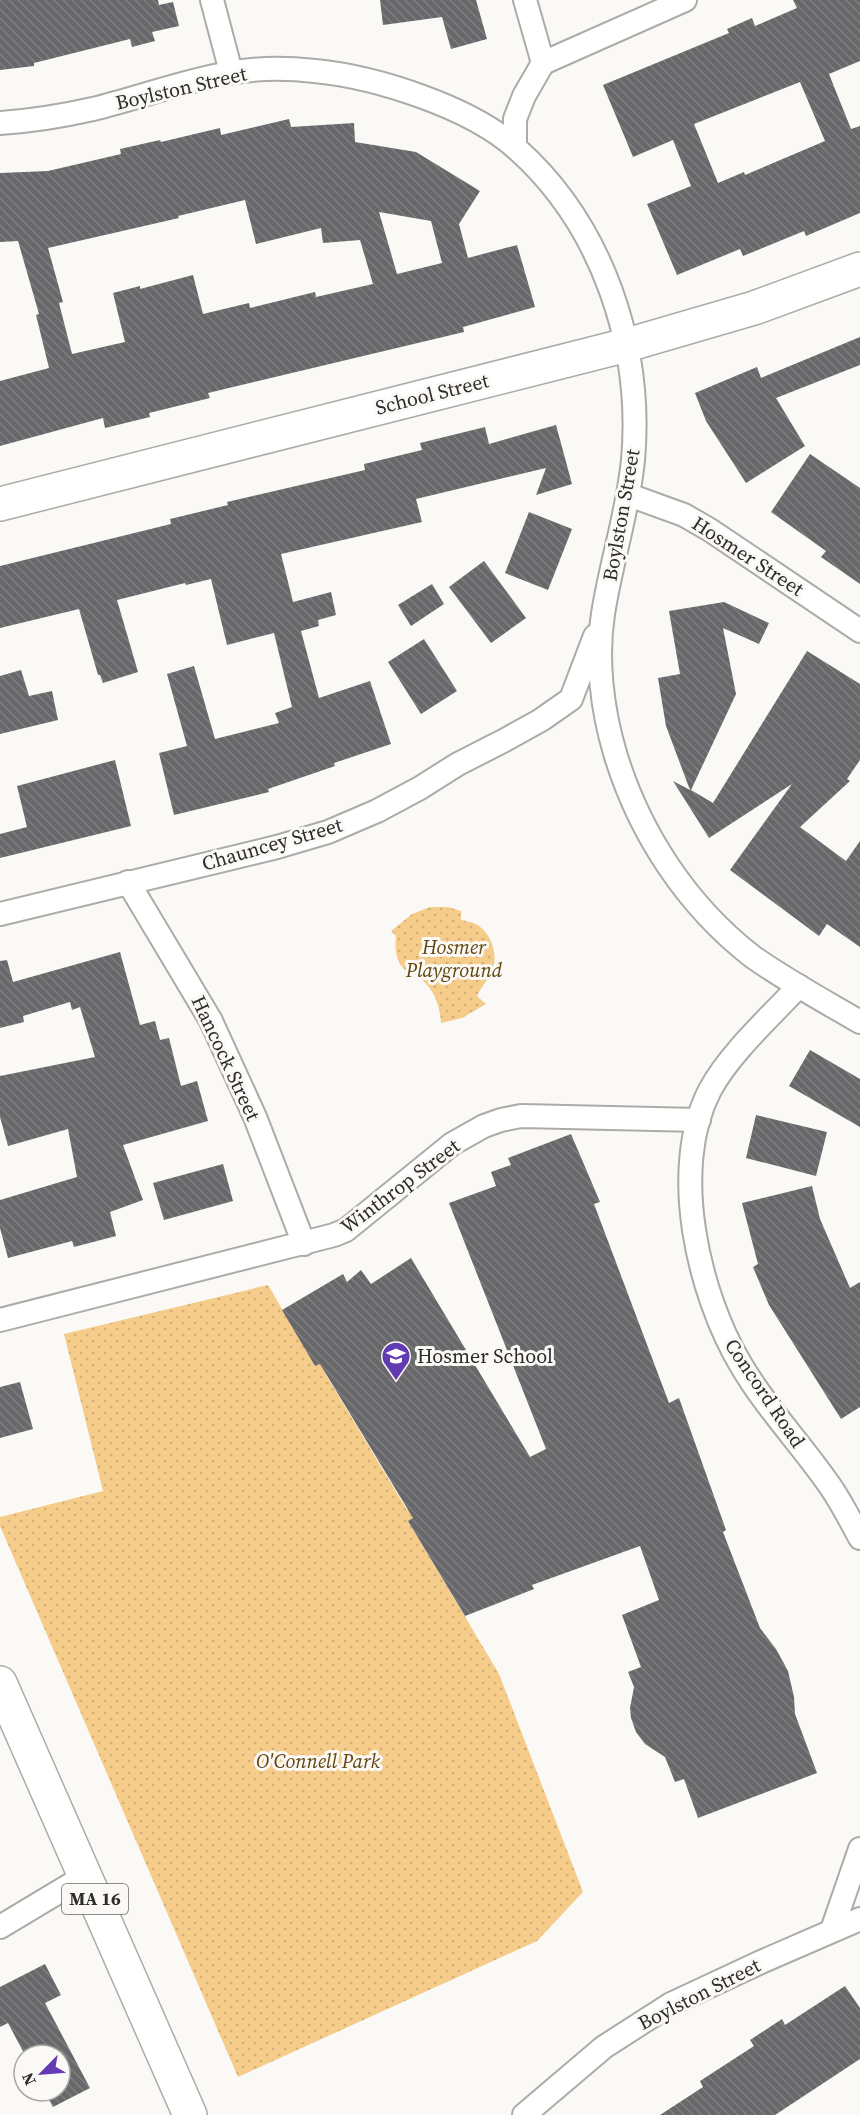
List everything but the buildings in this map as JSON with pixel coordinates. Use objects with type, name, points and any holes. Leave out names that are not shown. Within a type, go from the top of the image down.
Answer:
[{"type":"street","points":[[212,0],[231,72]]},
{"type":"street","points":[[525,0],[543,63]]},
{"type":"street","points":[[515,147],[515,119],[524,96],[543,63],[685,0]]},
{"type":"street","name":"Boylston Street","points":[[0,123],[49,118],[231,72],[273,69],[315,71],[357,79],[440,104],[478,122],[515,147],[550,184],[569,209],[589,243],[605,275],[627,345],[633,382],[635,420],[629,495],[603,615],[600,642],[601,679],[621,771],[647,831],[670,869],[695,903],[724,933],[756,958],[860,1022]]},
{"type":"street","name":"School Street","points":[[0,504],[627,345],[754,308],[860,269]]},
{"type":"street","name":"Hosmer Street","points":[[629,495],[684,515],[710,530],[860,631]]},
{"type":"street","name":"Chauncey Street","points":[[0,914],[277,847],[328,832],[403,797],[458,764],[541,720],[571,699],[603,615]]},
{"type":"street","name":"Hancock Street","points":[[128,882],[185,975],[215,1030],[259,1127],[304,1244]]},
{"type":"street","name":"Concord Road","points":[[799,986],[732,1059],[710,1090],[699,1120],[691,1168],[692,1206],[697,1250],[706,1287],[721,1328],[741,1365],[827,1481],[860,1538]]},
{"type":"street","name":"Winthrop Street","points":[[0,1320],[304,1244],[346,1230],[452,1144],[484,1126],[501,1120],[521,1116],[699,1120]]},
{"type":"street","name":"MA 16","points":[[0,1683],[190,2115]]},
{"type":"street","points":[[832,1930],[860,1849]]},
{"type":"street","points":[[0,1927],[85,1876]]},
{"type":"street","name":"Boylston Street","points":[[524,2115],[604,2048],[671,2004],[860,1919]]},
{"type":"green space","name":"Hosmer Playground","points":[[430,907],[448,907],[461,911],[461,920],[474,923],[486,932],[490,938],[495,958],[492,971],[477,996],[486,1004],[462,1018],[441,1023],[438,1004],[429,987],[419,977],[406,971],[398,961],[396,936],[391,931],[412,914]]},
{"type":"green space","name":"O'Connell Park","points":[[268,1285],[315,1366],[331,1359],[326,1375],[407,1510],[415,1506],[419,1515],[408,1521],[499,1674],[583,1892],[537,1941],[238,2077],[0,1526],[0,1517],[103,1491],[64,1334]]},
{"type":"place","name":"Hosmer School","points":[[396,1382]]}]
